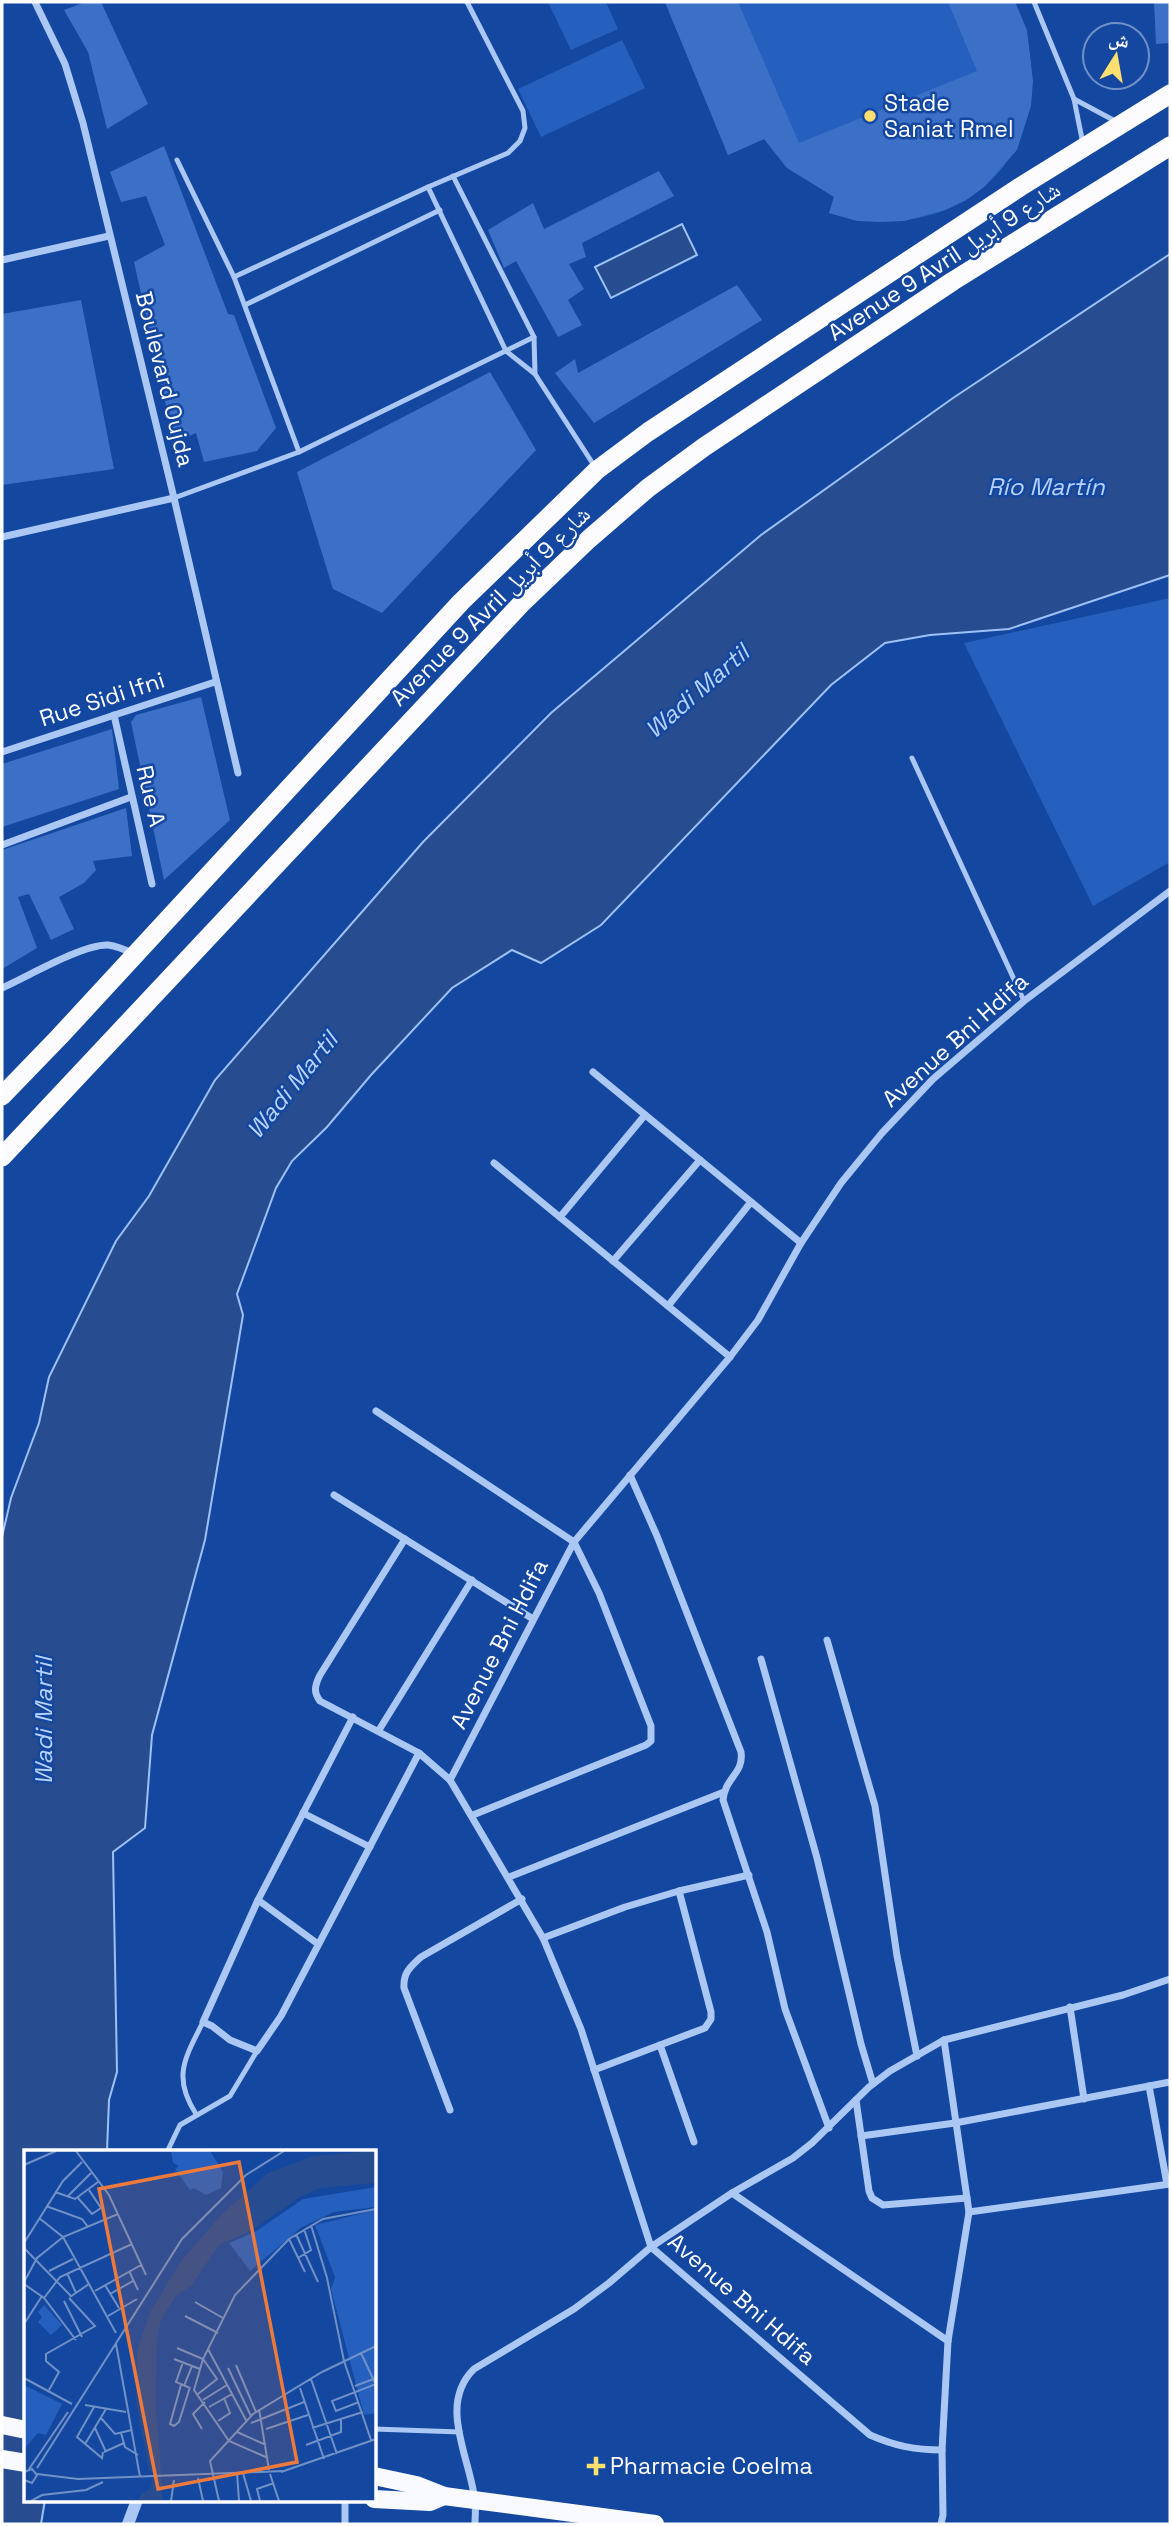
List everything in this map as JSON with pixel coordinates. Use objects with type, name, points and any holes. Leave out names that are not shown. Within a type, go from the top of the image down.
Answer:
[{"type":"highway","name":"Avenue 9 Avril شارع 9 أبريل","points":[[2,1096],[461,603],[597,470],[648,432],[763,355],[1020,187],[1170,94]]},
{"type":"highway","name":"Avenue 9 Avril شارع 9 أبريل","points":[[2,1157],[521,604],[589,539],[648,488],[704,447],[953,281],[1170,146]]},
{"type":"main road","points":[[2,2425],[24,2430]]},
{"type":"main road","points":[[2,2459],[24,2463]]},
{"type":"main road","points":[[376,2476],[416,2485],[444,2496],[655,2524]]},
{"type":"main road","points":[[376,2500],[430,2501],[444,2496]]},
{"type":"street","name":"Boulevard Oujda","points":[[35,2],[65,64],[83,123],[238,773]]},
{"type":"street","points":[[2,260],[109,236]]},
{"type":"street","points":[[2,537],[174,498]]},
{"type":"street","name":"Rue Sidi Ifni","points":[[2,752],[215,682]]},
{"type":"street","name":"Rue A","points":[[114,715],[152,884]]},
{"type":"street","points":[[2,845],[131,797]]},
{"type":"street","name":"Avenue Bni Hdifa","points":[[942,2451],[911,2450],[870,2435],[651,2247],[580,2029],[543,1938],[450,1780],[574,1542],[758,1320],[801,1244],[841,1183],[882,1133],[933,1079],[1024,1001],[1170,891]]},
{"type":"street","points":[[2,988],[78,953],[98,947],[120,948],[135,954]]},
{"type":"street","points":[[593,1072],[801,1244]]},
{"type":"street","points":[[560,1217],[645,1115]]},
{"type":"street","points":[[614,1261],[700,1160]]},
{"type":"street","points":[[494,1163],[730,1357]]},
{"type":"street","points":[[668,1306],[751,1202]]},
{"type":"street","points":[[376,1411],[574,1542],[599,1593],[651,1727],[650,1741],[646,1745],[473,1815]]},
{"type":"street","points":[[630,1475],[657,1536],[741,1752],[740,1770],[729,1780],[723,1800],[767,1932],[785,2009],[829,2128]]},
{"type":"street","points":[[334,1495],[533,1619]]},
{"type":"street","points":[[405,1539],[316,1683],[316,1696],[320,1701],[419,1753],[450,1780]]},
{"type":"street","points":[[379,1730],[471,1580]]},
{"type":"street","points":[[827,1640],[875,1806],[897,1956],[917,2056]]},
{"type":"street","points":[[761,1659],[817,1858],[873,2084]]},
{"type":"street","points":[[353,1717],[258,1900],[203,2022],[230,2040],[257,2051],[281,2016],[419,1753]]},
{"type":"street","points":[[509,1877],[724,1792]]},
{"type":"street","points":[[303,1813],[370,1847]]},
{"type":"street","points":[[543,1938],[625,1907],[749,1875]]},
{"type":"street","points":[[594,2070],[705,2028],[711,2019],[679,1891]]},
{"type":"street","points":[[450,2110],[404,1988],[405,1974],[421,1957],[522,1899]]},
{"type":"street","points":[[258,1900],[318,1944]]},
{"type":"street","points":[[475,2524],[475,2501],[456,2414],[460,2390],[465,2378],[474,2370],[574,2309],[651,2247],[732,2193],[793,2158],[829,2128],[873,2084],[944,2040],[1123,1994],[1170,1979]]},
{"type":"street","points":[[1070,2007],[1084,2099]]},
{"type":"street","points":[[943,2524],[942,2451],[948,2341],[969,2212],[944,2040]]},
{"type":"street","points":[[660,2045],[694,2142]]},
{"type":"street","points":[[861,2136],[956,2123],[1170,2082]]},
{"type":"street","points":[[969,2212],[1169,2184],[1149,2086]]},
{"type":"street","points":[[856,2100],[869,2191],[877,2202],[883,2205],[967,2198]]},
{"type":"street","points":[[732,2193],[948,2341]]},
{"type":"street","points":[[128,2524],[135,2502]]},
{"type":"street","points":[[345,2502],[345,2524]]},
{"type":"lane","points":[[234,277],[428,187],[509,153],[520,141],[525,128],[523,111],[467,2]]},
{"type":"lane","points":[[1034,2],[1074,99],[1084,148]]},
{"type":"lane","points":[[1074,99],[1121,124]]},
{"type":"lane","points":[[177,160],[234,277],[299,452]]},
{"type":"lane","points":[[453,176],[534,337],[535,374]]},
{"type":"lane","points":[[428,187],[506,351],[535,374],[597,470]]},
{"type":"lane","points":[[244,305],[440,210]]},
{"type":"lane","points":[[174,498],[299,452],[534,337]]},
{"type":"lane","points":[[912,758],[1024,1001]]},
{"type":"lane","points":[[196,2114],[181,2082],[186,2055],[203,2022]]},
{"type":"lane","points":[[168,2150],[180,2125],[230,2096],[257,2051]]},
{"type":"lane","points":[[376,2429],[460,2432]]},
{"type":"shaded area","points":[[548,2],[606,2],[618,29],[571,50]]},
{"type":"shaded area","name":"Stade Saniat Rmel","points":[[665,2],[1015,2],[1030,52],[1031,98],[1019,140],[997,174],[966,200],[927,216],[880,221],[829,213],[834,196],[787,168],[764,139],[728,155]]},
{"type":"shaded area","points":[[622,40],[645,88],[541,137],[518,89]]},
{"type":"shaded area","points":[[1170,598],[1170,862],[1093,906],[964,643]]},
{"type":"water","points":[[682,224],[697,255],[611,298],[595,267]]},
{"type":"water","name":"Río Martín","points":[[1170,254],[1170,575],[1009,629],[930,635],[885,643],[831,685],[601,925],[541,963],[512,950],[452,988],[327,1127],[292,1161],[276,1188],[237,1294],[243,1315],[205,1540],[152,1735],[145,1828],[113,1852],[117,2072],[109,2100],[107,2150],[24,2150],[24,2502],[45,2502],[41,2524],[2,2524],[2,1537],[11,1498],[39,1423],[49,1377],[116,1241],[149,1196],[215,1080],[423,842],[551,713],[761,535],[953,398]]},
{"type":"building","points":[[85,2],[101,2],[148,104],[107,129],[88,52],[64,10]]},
{"type":"building","name":"Stade Saniat Rmel","points":[[665,2],[738,2],[799,143],[977,71],[948,2],[1015,2],[1027,30],[1033,81],[1031,106],[1017,150],[984,187],[945,210],[904,221],[882,222],[857,221],[829,213],[834,197],[787,168],[764,139],[728,155]]},
{"type":"building","points":[[1154,2],[1170,2],[1170,43],[1156,44]]},
{"type":"building","points":[[164,146],[228,314],[234,315],[276,428],[257,451],[204,462],[196,433],[174,442],[134,262],[165,245],[146,196],[121,202],[110,172]]},
{"type":"building","points":[[659,171],[674,196],[582,243],[586,257],[569,264],[584,289],[568,300],[582,325],[558,337],[516,261],[504,268],[488,230],[533,203],[544,229]]},
{"type":"building","points":[[737,285],[762,320],[594,423],[555,373],[575,359],[578,373]]},
{"type":"building","points":[[81,300],[114,469],[2,485],[2,314]]},
{"type":"building","points":[[490,372],[536,450],[382,613],[333,589],[297,472]]},
{"type":"building","points":[[201,697],[230,820],[164,880],[131,722],[136,715]]},
{"type":"building","points":[[112,729],[119,789],[2,827],[2,764]]},
{"type":"building","points":[[126,808],[132,856],[93,861],[96,870],[84,883],[59,897],[74,929],[51,940],[29,894],[18,897],[37,948],[2,969],[2,850]]},
{"type":"place","name":"Stade Saniat Rmel","points":[[870,116]]},
{"type":"place","name":"Pharmacie Coelma","points":[[596,2466]]},
{"type":"water label","name":"Wadi Martil","points":[[697,691]]},
{"type":"water label","name":"Wadi Martil","points":[[292,1085]]},
{"type":"water label","name":"Wadi Martil","points":[[43,1721]]}]
